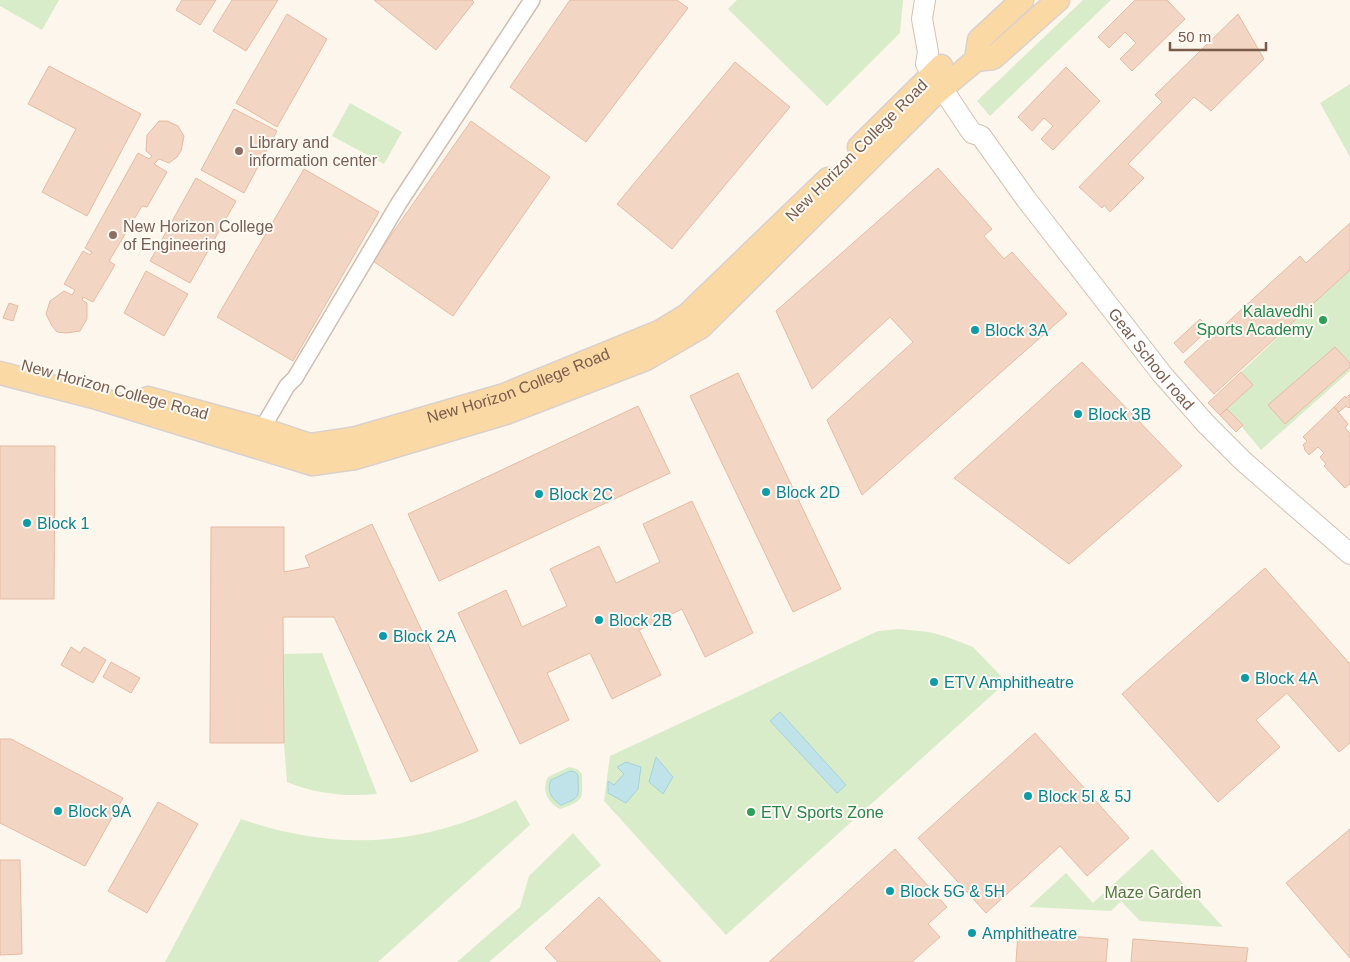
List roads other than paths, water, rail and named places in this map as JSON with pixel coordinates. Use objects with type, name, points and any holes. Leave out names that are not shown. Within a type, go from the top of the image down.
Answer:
[{"type":"main road","name":"Gear School road","points":[[925,0],[922,19],[938,72],[972,133],[981,136],[1026,200],[1162,374],[1206,424],[1243,461],[1350,554]]},
{"type":"main road","points":[[976,60],[979,40],[1022,0]]},
{"type":"main road","points":[[938,72],[976,60],[993,58],[1058,0]]},
{"type":"main road","name":"New Horizon College Road","points":[[0,373],[97,398],[312,464],[355,458],[506,413],[646,359],[701,327],[938,72]]},
{"type":"main road","name":"New Horizon College Road","points":[[0,356],[310,445],[356,438],[504,395],[661,331],[687,315],[938,72]]},
{"type":"street","points":[[262,430],[399,203],[532,0]]},
{"type":"water","points":[[780,712],[846,785],[837,793],[770,721]]},
{"type":"water","points":[[656,757],[673,777],[663,794],[649,782]]},
{"type":"water","points":[[626,762],[641,767],[638,789],[626,803],[608,793],[608,781],[614,785],[624,774],[617,767]]},
{"type":"water","points":[[570,771],[578,775],[578,792],[576,798],[561,805],[551,794],[549,787],[551,780]]},
{"type":"place","name":"Library and information center","points":[[239,151]]},
{"type":"place","name":"New Horizon College of Engineering","points":[[113,235]]},
{"type":"place","name":"Kalavedhi Sports Academy","points":[[1323,320]]},
{"type":"place","name":"Block 3A","points":[[975,330]]},
{"type":"place","name":"Block 3B","points":[[1078,414]]},
{"type":"place","name":"Block 2D","points":[[766,492]]},
{"type":"place","name":"Block 2C","points":[[539,494]]},
{"type":"place","name":"Block 1","points":[[27,523]]},
{"type":"place","name":"Block 2B","points":[[599,620]]},
{"type":"place","name":"Block 2A","points":[[383,636]]},
{"type":"place","name":"Block 4A","points":[[1245,678]]},
{"type":"place","name":"ETV Amphitheatre","points":[[934,682]]},
{"type":"place","name":"Block 5I & 5J","points":[[1028,796]]},
{"type":"place","name":"Block 9A","points":[[58,811]]},
{"type":"place","name":"ETV Sports Zone","points":[[751,812]]},
{"type":"place","name":"Block 5G & 5H","points":[[890,891]]},
{"type":"place","name":"Amphitheatre","points":[[972,933]]},
{"type":"park label","name":"Maze Garden","points":[[1153,892]]}]
